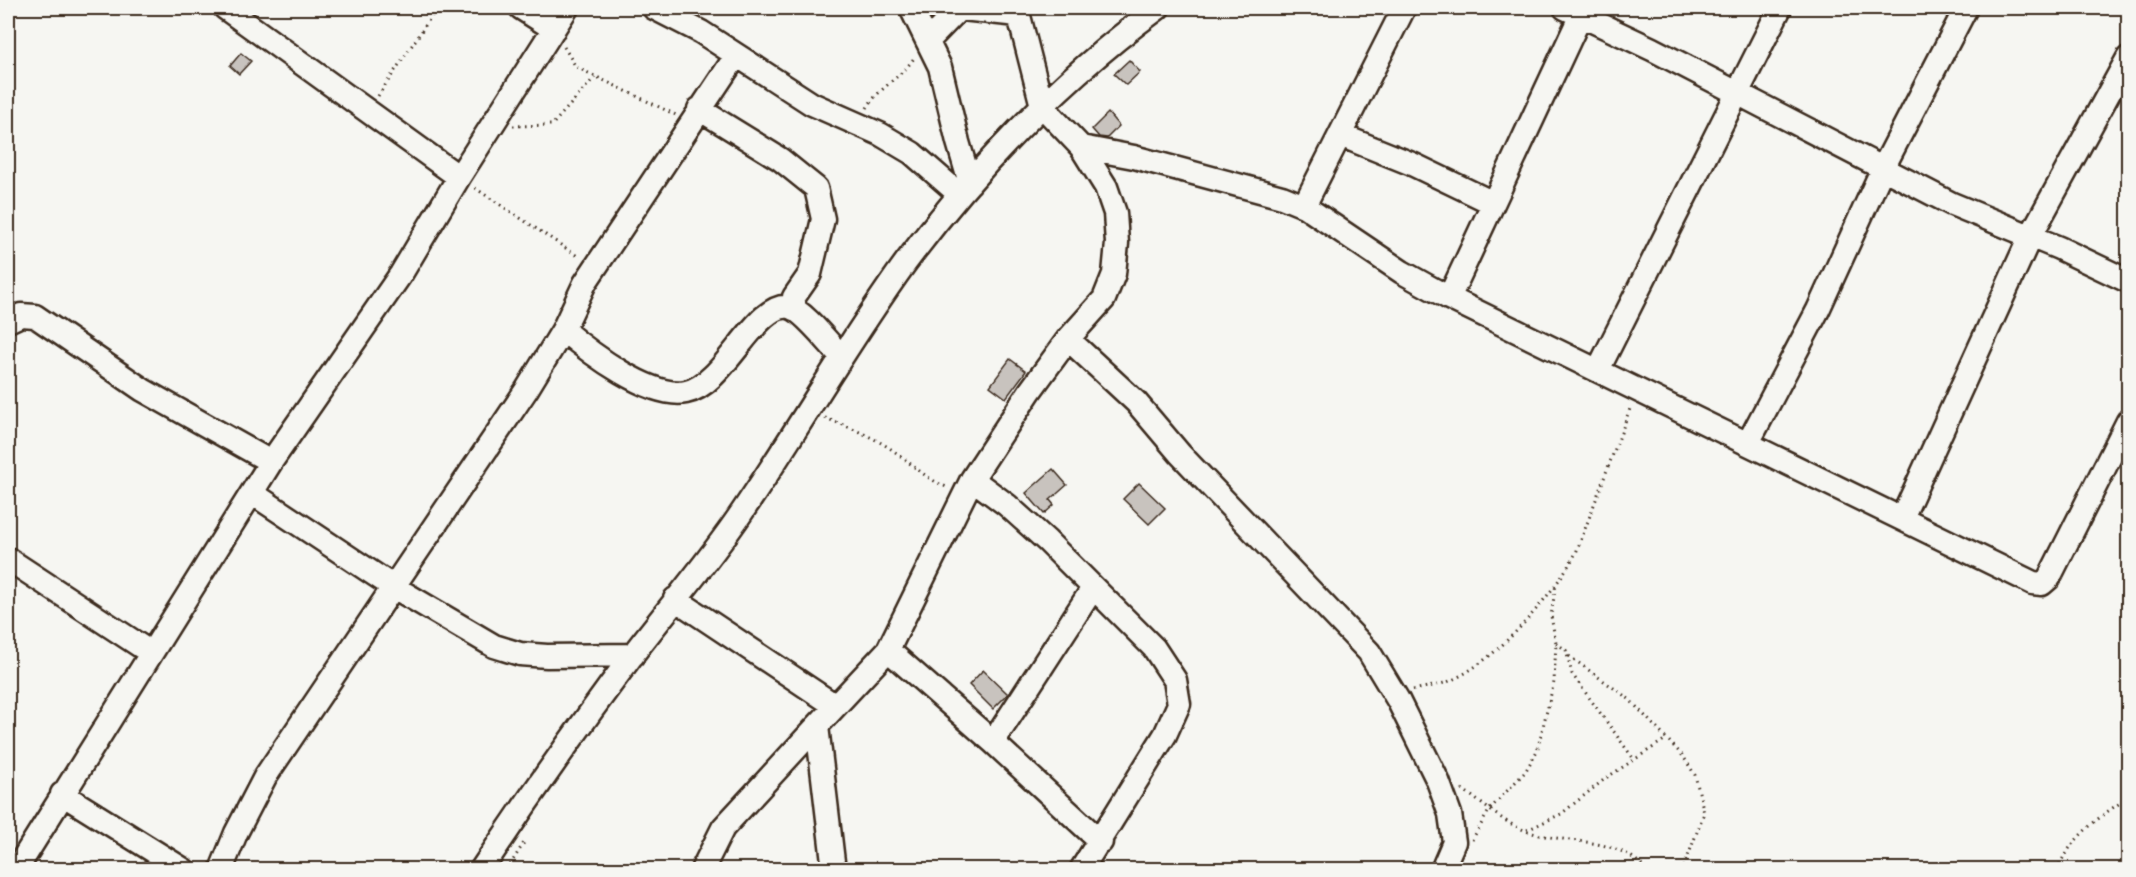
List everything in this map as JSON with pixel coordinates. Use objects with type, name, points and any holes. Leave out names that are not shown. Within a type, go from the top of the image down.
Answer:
[{"type":"street","points":[[16,870],[271,462],[401,274],[459,177],[560,20],[521,8]]},
{"type":"street","points":[[654,8],[701,32],[812,105],[880,134],[965,188]]},
{"type":"street","points":[[911,8],[945,80],[965,188]]},
{"type":"street","points":[[702,870],[723,828],[834,705],[868,674],[888,650],[968,487],[1002,431],[1068,339],[1104,299],[1114,274],[1117,243],[1115,213],[1106,187],[1081,147],[1042,106],[1017,11],[956,8],[928,41]]},
{"type":"street","points":[[481,870],[542,780],[633,655],[741,514],[905,264],[965,188],[1042,106],[1100,52],[1158,8]]},
{"type":"street","points":[[1304,206],[1404,8]]},
{"type":"street","points":[[1598,370],[1780,8]]},
{"type":"street","points":[[1748,443],[1818,310],[1882,170],[1966,8]]},
{"type":"street","points":[[232,10],[367,112],[459,177]]},
{"type":"street","points":[[1449,298],[1493,203],[1573,11],[1738,93],[1882,170],[1952,204],[2128,281]]},
{"type":"street","points":[[221,870],[236,833],[265,777],[527,388],[563,330],[595,267],[736,56]]},
{"type":"street","points":[[1902,518],[2030,237],[2128,58]]},
{"type":"street","points":[[695,115],[780,159],[816,188],[823,219],[810,274],[794,297],[794,309]]},
{"type":"street","points":[[1340,135],[1412,164],[1493,203]]},
{"type":"street","points":[[1081,147],[1134,157],[1282,197],[1304,206],[1402,272],[1449,298],[2033,583],[2042,584],[2049,578],[2128,421]]},
{"type":"street","points":[[563,330],[592,355],[666,392],[687,392],[706,382],[725,365],[762,319],[783,307],[794,309],[842,357]]},
{"type":"street","points":[[8,321],[21,315],[35,316],[143,390],[271,462]]},
{"type":"street","points":[[1068,339],[1136,402],[1180,454],[1369,652],[1394,693],[1438,782],[1450,814],[1454,842],[1442,870]]},
{"type":"street","points":[[968,487],[1029,524],[1154,648],[1175,680],[1179,704],[1165,735],[1101,842],[1081,870]]},
{"type":"street","points":[[252,493],[392,586],[494,646],[520,654],[547,657],[633,655]]},
{"type":"street","points":[[8,559],[151,653]]},
{"type":"street","points":[[993,742],[1093,588]]},
{"type":"street","points":[[675,599],[834,705]]},
{"type":"street","points":[[888,650],[993,742],[1101,842]]},
{"type":"street","points":[[817,726],[834,870]]},
{"type":"street","points":[[62,794],[184,870]]},
{"type":"path","points":[[367,112],[437,8]]},
{"type":"path","points":[[560,20],[565,52],[576,67],[595,77],[695,115]]},
{"type":"path","points":[[857,125],[876,94],[903,72],[928,41]]},
{"type":"path","points":[[494,124],[533,127],[552,125],[595,77]]},
{"type":"path","points":[[459,177],[535,230],[595,267]]},
{"type":"path","points":[[1394,693],[1442,683],[1468,672],[1523,626],[1576,553],[1600,483],[1637,390]]},
{"type":"path","points":[[807,411],[850,428],[898,454],[927,478],[968,487]]},
{"type":"path","points":[[1490,809],[1525,772],[1536,751],[1550,706],[1556,643],[1551,616],[1556,582]]},
{"type":"path","points":[[1556,643],[1569,656],[1629,699],[1667,739],[1695,776],[1704,813],[1683,870]]},
{"type":"path","points":[[1569,656],[1572,675],[1634,759]]},
{"type":"path","points":[[1525,831],[1562,814],[1634,759],[1667,739]]},
{"type":"path","points":[[1462,789],[1525,831],[1615,849],[1631,855],[1646,870]]},
{"type":"path","points":[[2057,870],[2075,841],[2100,817],[2128,798]]},
{"type":"building","points":[[241,53],[251,61],[239,74],[230,66]]},
{"type":"building","points":[[1129,60],[1140,72],[1126,85],[1114,74]]},
{"type":"building","points":[[1108,113],[1119,126],[1107,138],[1099,137],[1092,129]]},
{"type":"building","points":[[1010,359],[1026,371],[1006,398],[990,386]]},
{"type":"building","points":[[1053,469],[1067,485],[1050,500],[1054,505],[1044,514],[1026,493]]},
{"type":"building","points":[[1139,483],[1165,508],[1149,524],[1123,499]]},
{"type":"building","points":[[983,670],[1008,694],[993,709],[969,685]]}]
